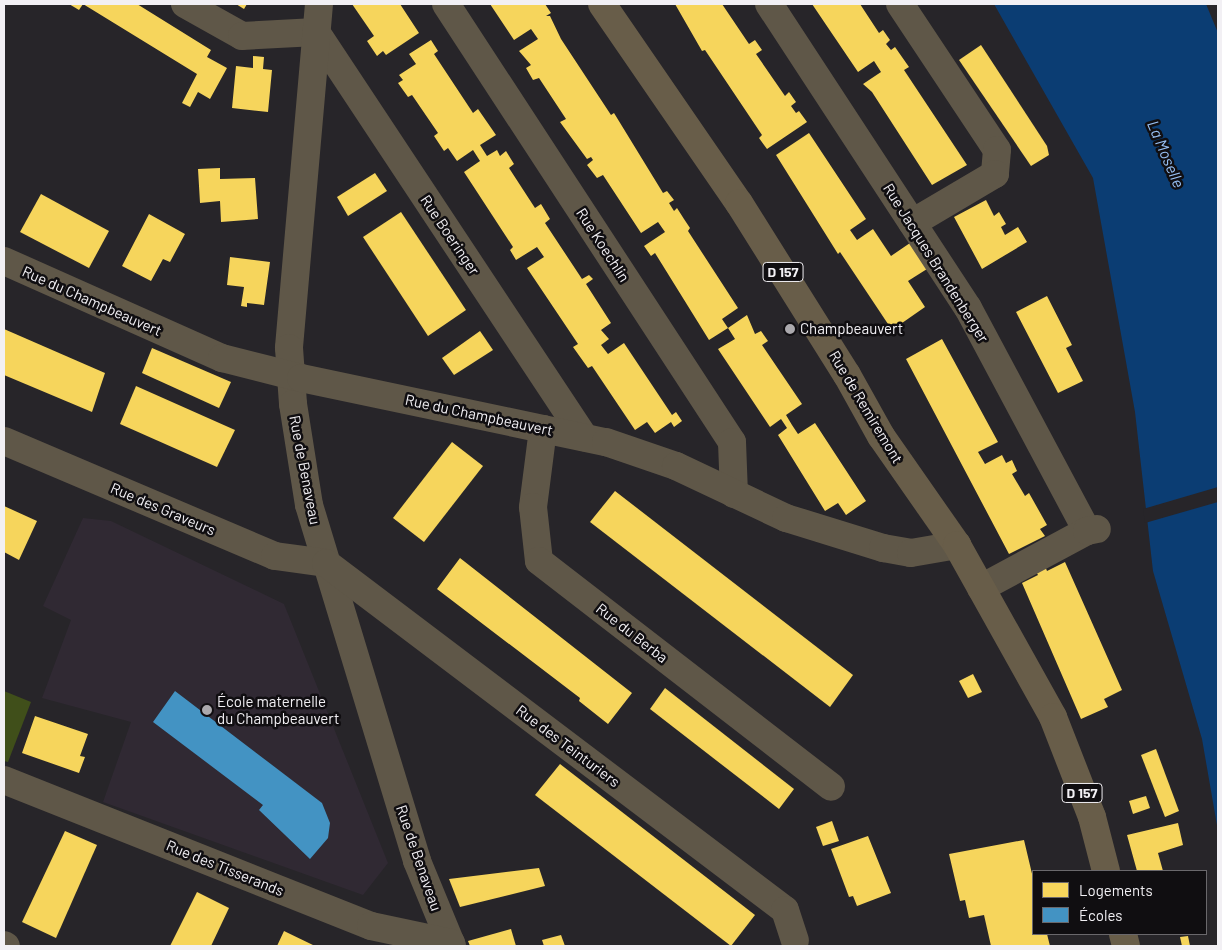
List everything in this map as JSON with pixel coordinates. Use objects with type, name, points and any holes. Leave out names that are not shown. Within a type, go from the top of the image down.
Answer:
[{"type":"main road","name":"Rue de Remiremont","points":[[602,4],[740,203],[847,374],[881,436],[956,545],[1020,662],[1054,717],[1092,817],[1106,870]]},
{"type":"street","points":[[185,4],[242,36],[316,32]]},
{"type":"street","name":"Rue de Benaveau","points":[[319,4],[289,348],[291,376],[309,505],[417,861],[451,945]]},
{"type":"street","name":"Rue Koechlin","points":[[446,4],[732,442],[734,494]]},
{"type":"street","name":"Rue Jacques Brandenberger","points":[[769,4],[968,308],[1092,530],[981,588]]},
{"type":"street","points":[[900,4],[997,150],[995,174],[912,223]]},
{"type":"street","name":"Rue Boeringer","points":[[316,32],[584,437]]},
{"type":"street","name":"Rue du Champbeauvert","points":[[4,261],[134,321],[222,358],[291,376],[584,437],[676,466],[786,518],[883,548],[911,553],[956,545]]},
{"type":"street","name":"Rue du Berba","points":[[543,429],[533,508],[539,561],[831,787]]},
{"type":"street","name":"Rue des Graveurs","points":[[4,441],[275,556],[326,563]]},
{"type":"street","name":"Rue des Teinturiers","points":[[326,563],[786,910],[795,940]]},
{"type":"street","name":"Rue des Tisserands","points":[[4,780],[371,926],[451,945]]},
{"type":"shaded area","name":"École maternelle du Champbeauvert","points":[[83,518],[111,521],[284,604],[388,863],[363,895],[103,802],[131,722],[42,698],[71,620],[43,606]]},
{"type":"green space","points":[[4,691],[31,702],[8,762],[4,761]]},
{"type":"water","name":"La Moselle","points":[[994,4],[1206,4],[1218,33],[1218,831],[1202,739],[1153,571],[1135,412],[1093,178]]},
{"type":"pier","points":[[1218,487],[1218,502],[1145,523],[1143,509]]},
{"type":"building: Logements","points":[[69,4],[83,4],[79,10]]},
{"type":"building: Logements","points":[[83,4],[137,4],[211,50],[207,57],[227,68],[210,99],[198,92],[190,107],[182,103],[197,74]]},
{"type":"building: Logements","points":[[236,4],[247,4],[244,9]]},
{"type":"building: Logements","points":[[352,4],[400,4],[419,33],[386,55],[383,51],[377,56],[367,41],[374,36]]},
{"type":"building: Logements","points":[[490,4],[545,4],[551,13],[546,16],[550,16],[561,39],[611,115],[614,113],[663,193],[667,191],[674,200],[669,203],[674,211],[677,208],[690,228],[688,231],[738,308],[722,319],[728,328],[709,340],[655,253],[651,256],[644,246],[665,232],[658,222],[641,233],[603,175],[597,178],[587,165],[593,160],[591,157],[587,159],[560,122],[566,119],[539,78],[533,80],[526,68],[531,65],[519,51],[538,39],[531,29],[514,40]]},
{"type":"building: Logements","points":[[675,4],[722,4],[749,44],[755,40],[762,50],[756,54],[785,96],[789,92],[796,102],[791,106],[796,113],[799,111],[807,122],[767,149],[759,138],[762,135],[705,50],[702,51]]},
{"type":"building: Logements","points":[[812,4],[860,4],[879,33],[883,30],[890,40],[886,44],[891,50],[895,47],[909,67],[904,70],[967,165],[932,185],[872,92],[863,84],[881,72],[874,61],[858,72]]},
{"type":"building: Logements","points":[[431,40],[438,51],[434,54],[473,113],[478,109],[496,135],[480,145],[487,156],[497,150],[500,156],[506,151],[514,164],[509,168],[535,208],[541,204],[550,219],[545,223],[582,279],[589,275],[593,279],[586,284],[611,323],[601,330],[609,339],[601,345],[608,354],[624,343],[672,415],[676,412],[682,421],[674,427],[671,422],[655,433],[647,422],[635,430],[592,366],[588,368],[573,347],[578,344],[527,268],[544,257],[537,247],[516,260],[510,250],[513,247],[464,172],[480,161],[473,150],[457,161],[448,148],[444,151],[434,136],[438,133],[412,95],[408,97],[398,83],[403,80],[399,75],[416,64],[409,54]]},
{"type":"building: Logements","points":[[981,45],[1047,146],[1049,155],[1031,166],[959,60]]},
{"type":"building: Logements","points":[[253,56],[264,57],[263,69],[272,70],[268,112],[232,108],[236,66],[253,68]]},
{"type":"building: Logements","points":[[809,133],[866,219],[850,230],[857,240],[873,229],[891,256],[910,243],[927,269],[908,281],[925,307],[892,330],[840,252],[838,254],[776,155]]},
{"type":"building: Logements","points":[[220,168],[220,179],[255,178],[258,219],[221,222],[220,201],[200,203],[198,169]]},
{"type":"building: Logements","points":[[375,173],[387,191],[348,216],[337,197]]},
{"type":"building: Logements","points":[[41,194],[109,231],[89,268],[20,232]]},
{"type":"building: Logements","points":[[986,200],[994,216],[999,212],[1006,224],[1001,227],[1005,235],[1018,227],[1027,242],[982,269],[954,217]]},
{"type":"building: Logements","points":[[401,212],[466,310],[428,336],[363,237]]},
{"type":"building: Logements","points":[[149,214],[185,234],[170,262],[163,259],[151,281],[122,266]]},
{"type":"building: Logements","points":[[230,257],[270,262],[264,305],[247,303],[247,307],[241,306],[244,287],[227,285]]},
{"type":"building: Logements","points":[[1047,296],[1072,345],[1066,348],[1083,381],[1058,393],[1016,312]]},
{"type":"building: Logements","points":[[747,315],[755,334],[761,331],[768,341],[762,345],[802,404],[786,415],[792,425],[798,434],[815,423],[866,501],[846,515],[838,503],[825,511],[778,435],[787,428],[781,419],[770,427],[718,349],[735,339],[728,328]]},
{"type":"building: Logements","points":[[4,329],[105,373],[92,412],[4,375]]},
{"type":"building: Logements","points":[[480,331],[493,350],[454,375],[442,358]]},
{"type":"building: Logements","points":[[942,339],[998,442],[978,452],[985,464],[1002,455],[1006,463],[1012,460],[1017,471],[1012,474],[1025,496],[1029,493],[1047,525],[1040,529],[1045,536],[1009,554],[906,359]]},
{"type":"building: Logements","points":[[152,348],[231,382],[219,408],[142,373]]},
{"type":"building: Logements","points":[[136,386],[235,430],[217,467],[120,424]]},
{"type":"building: Logements","points":[[452,442],[483,466],[424,542],[393,518]]},
{"type":"building: Logements","points":[[615,491],[853,675],[830,707],[590,522]]},
{"type":"building: Logements","points":[[4,506],[37,521],[19,560],[4,552]]},
{"type":"building: Logements","points":[[460,558],[632,693],[608,724],[579,701],[580,698],[437,589]]},
{"type":"building: Logements","points":[[1065,562],[1122,690],[1104,699],[1108,707],[1081,719],[1022,583],[1038,575],[1035,570],[1045,566],[1047,571]]},
{"type":"building: Logements","points":[[973,674],[982,692],[968,698],[959,681]]},
{"type":"building: Logements","points":[[665,688],[794,789],[779,809],[650,709]]},
{"type":"building: Logements","points":[[35,716],[88,734],[80,756],[85,757],[79,773],[22,753]]},
{"type":"building: Logements","points":[[1156,749],[1179,811],[1165,817],[1141,755]]},
{"type":"building: Logements","points":[[560,764],[755,915],[731,946],[535,795]]},
{"type":"building: Logements","points":[[1146,796],[1150,808],[1133,814],[1129,801]]},
{"type":"building: Logements","points":[[832,821],[839,841],[823,846],[816,827]]},
{"type":"building: Logements","points":[[1178,823],[1183,845],[1158,853],[1163,870],[1137,870],[1127,835]]},
{"type":"building: Logements","points":[[65,831],[97,845],[56,938],[22,922]]},
{"type":"building: Logements","points":[[868,836],[891,893],[857,906],[853,896],[849,897],[831,849]]},
{"type":"building: Logements","points":[[1024,840],[1032,874],[1032,935],[1047,935],[1050,946],[991,946],[984,915],[969,918],[965,900],[960,901],[949,854]]},
{"type":"building: Logements","points":[[539,868],[545,886],[460,907],[449,879]]},
{"type":"building: Logements","points":[[197,892],[229,908],[211,946],[170,946]]},
{"type":"building: Logements","points":[[511,929],[516,946],[470,946],[468,941]]},
{"type":"building: Logements","points":[[284,931],[315,946],[277,946]]},
{"type":"building: Logements","points":[[561,935],[565,946],[544,946],[542,940]]},
{"type":"building: Logements","points":[[1188,936],[1190,946],[1182,946],[1180,937]]},
{"type":"building: Écoles","points":[[175,691],[322,803],[330,823],[328,838],[310,859],[259,810],[263,805],[153,722]]},
{"type":"place","name":"Champbeauvert","points":[[790,329]]},
{"type":"place","name":"École maternelle du Champbeauvert","points":[[207,710]]}]
